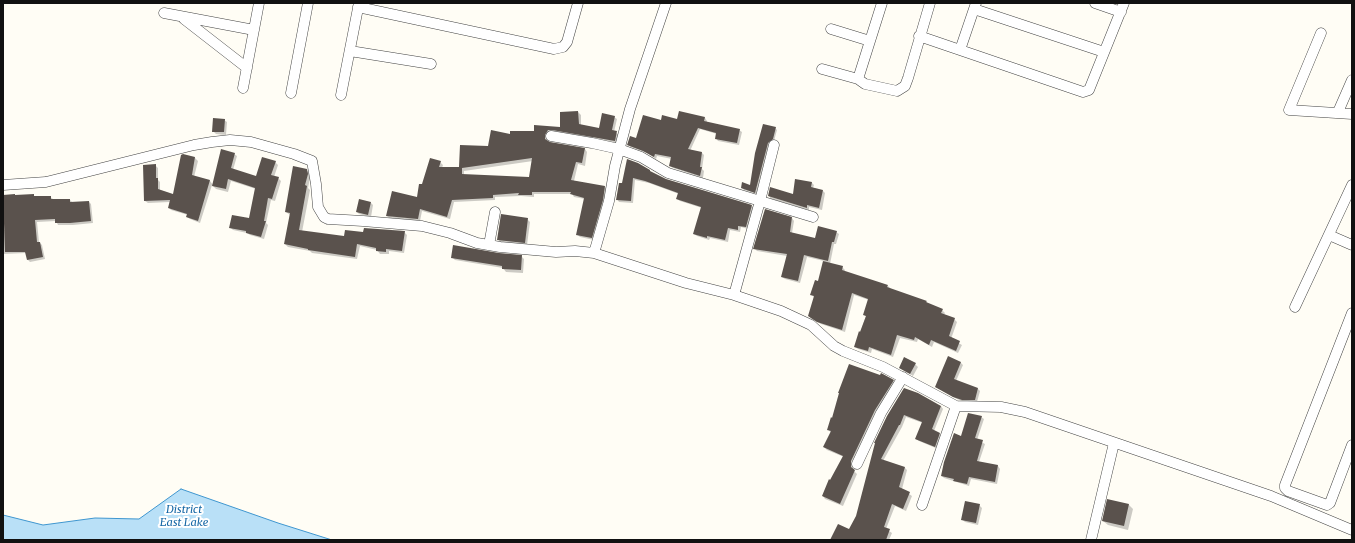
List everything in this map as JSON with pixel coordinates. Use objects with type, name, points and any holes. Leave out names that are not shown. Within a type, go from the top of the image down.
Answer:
[{"type":"street","points":[[244,88],[259,3]]},
{"type":"street","points":[[291,93],[308,3]]},
{"type":"street","points":[[342,95],[359,5],[554,50],[564,47],[567,42],[575,3]]},
{"type":"street","points":[[594,253],[609,201],[619,150],[630,109],[666,3]]},
{"type":"street","points":[[858,79],[882,3]]},
{"type":"street","points":[[822,68],[858,79],[865,84],[897,91],[905,86],[930,3]]},
{"type":"street","points":[[919,36],[1083,92],[1089,90],[1122,7],[1095,3]]},
{"type":"street","points":[[960,50],[975,6],[1104,52]]},
{"type":"street","points":[[164,13],[182,18],[254,30]]},
{"type":"street","points":[[182,18],[247,68]]},
{"type":"street","points":[[831,29],[870,41]]},
{"type":"street","points":[[1322,33],[1289,110],[1352,114]]},
{"type":"street","points":[[350,51],[431,64]]},
{"type":"street","points":[[1338,112],[1352,80]]},
{"type":"street","points":[[551,136],[592,143],[619,150],[641,157],[668,173],[812,217]]},
{"type":"street","points":[[3,185],[46,182],[212,142],[230,140],[252,142],[294,154],[312,161],[318,207],[324,217],[328,219],[422,226],[489,245],[556,252],[575,250],[594,253],[686,283],[734,295],[781,311],[811,325],[834,346],[883,367],[956,406],[1009,408],[1271,496],[1352,530]]},
{"type":"street","points":[[734,295],[774,145]]},
{"type":"street","points":[[1295,307],[1352,185]]},
{"type":"street","points":[[489,245],[495,212]]},
{"type":"street","points":[[1329,235],[1352,245]]},
{"type":"street","points":[[1352,312],[1285,488],[1288,491],[1327,505],[1330,503],[1352,445]]},
{"type":"street","points":[[857,464],[881,413],[903,378]]},
{"type":"street","points":[[922,505],[956,406]]},
{"type":"street","points":[[1091,540],[1114,444]]},
{"type":"water","name":"District East Lake","points":[[181,489],[332,540],[3,540],[3,515],[43,525],[95,518],[139,519]]},
{"type":"building","points":[[578,111],[579,124],[599,128],[602,113],[615,116],[612,130],[617,131],[615,141],[552,130],[548,130],[545,135],[545,139],[550,142],[585,148],[582,163],[576,162],[571,180],[605,186],[603,200],[592,238],[576,235],[584,198],[570,194],[571,192],[532,192],[532,195],[518,195],[519,193],[493,195],[493,198],[452,200],[447,217],[420,209],[418,219],[386,216],[392,191],[417,197],[419,184],[422,184],[430,158],[441,161],[439,167],[459,167],[460,145],[488,146],[491,130],[510,134],[510,131],[534,131],[534,125],[560,127],[560,112]],"holes":[[[532,158],[529,177],[462,174],[462,168]]]},
{"type":"building","points":[[679,111],[705,117],[704,121],[740,129],[737,143],[715,139],[716,133],[698,128],[688,149],[702,152],[700,167],[702,167],[700,176],[669,166],[671,157],[655,154],[654,157],[627,145],[630,136],[636,138],[643,115],[661,120],[662,115],[677,119]]},
{"type":"building","points":[[213,118],[225,119],[224,132],[212,132]]},
{"type":"building","points":[[763,124],[776,127],[773,139],[768,143],[755,193],[741,188],[742,182],[750,185],[755,153]]},
{"type":"building","points":[[221,149],[235,153],[231,168],[256,176],[262,157],[276,161],[271,175],[279,177],[272,199],[268,198],[264,221],[266,221],[261,237],[246,233],[246,231],[229,228],[232,215],[249,218],[255,188],[228,179],[226,189],[212,186]]},
{"type":"building","points":[[183,154],[195,157],[192,175],[210,180],[198,221],[186,217],[187,214],[168,208],[170,200],[144,201],[143,165],[156,164],[158,189],[173,194],[181,155]]},
{"type":"building","points":[[627,159],[638,163],[666,179],[752,205],[746,227],[738,226],[738,230],[728,228],[725,240],[707,236],[707,238],[693,234],[701,207],[676,199],[678,193],[633,178],[631,201],[616,200],[619,183],[622,183]]},
{"type":"building","points":[[293,166],[307,169],[308,174],[305,185],[307,186],[299,230],[344,236],[345,230],[363,232],[364,228],[405,231],[402,251],[386,249],[386,252],[376,251],[376,248],[357,244],[355,257],[308,250],[284,244],[290,213],[285,212]]},
{"type":"building","points":[[795,179],[812,182],[811,187],[823,190],[819,208],[807,205],[807,208],[768,196],[770,187],[793,194]]},
{"type":"building","points":[[15,194],[51,196],[51,199],[70,199],[70,202],[89,201],[91,221],[55,223],[55,219],[35,220],[37,242],[40,242],[43,257],[27,260],[25,252],[5,252],[3,195]]},
{"type":"building","points":[[359,199],[371,202],[368,215],[356,212]]},
{"type":"building","points":[[765,209],[792,217],[790,232],[815,238],[818,226],[837,231],[834,242],[832,242],[828,261],[804,255],[798,281],[781,277],[787,254],[753,249]]},
{"type":"building","points":[[501,214],[528,218],[525,243],[497,240]]},
{"type":"building","points":[[453,245],[499,253],[522,255],[521,270],[502,269],[502,266],[451,258]]},
{"type":"building","points":[[823,261],[843,266],[842,270],[888,285],[887,287],[927,301],[926,302],[943,309],[941,313],[955,318],[949,336],[960,341],[956,351],[931,340],[929,345],[915,337],[914,340],[897,335],[891,355],[869,347],[868,351],[854,347],[866,316],[863,315],[868,299],[852,293],[842,330],[817,322],[808,316],[814,296],[810,295],[815,280],[818,281]]},
{"type":"building","points":[[948,356],[961,362],[954,379],[978,388],[975,400],[962,400],[953,397],[935,387]]},
{"type":"building","points":[[904,357],[916,363],[910,374],[899,368]]},
{"type":"building","points":[[849,364],[880,375],[881,373],[894,380],[875,410],[851,461],[851,467],[855,470],[840,504],[822,496],[829,479],[830,480],[843,456],[823,447],[831,431],[827,430],[831,417],[832,418],[838,393]]},
{"type":"building","points":[[904,388],[918,393],[941,406],[932,429],[940,433],[935,447],[915,439],[922,422],[904,415],[881,459],[905,467],[899,487],[910,492],[903,509],[892,504],[884,527],[890,529],[886,540],[830,540],[838,524],[849,529],[856,516],[874,443],[887,416]]},
{"type":"building","points":[[968,413],[982,416],[975,438],[983,440],[977,461],[998,465],[995,482],[969,477],[967,484],[953,481],[954,479],[941,476],[954,433],[961,436]]},
{"type":"building","points":[[1107,499],[1129,504],[1124,526],[1102,521]]},
{"type":"building","points":[[965,501],[980,504],[976,523],[961,520]]}]
